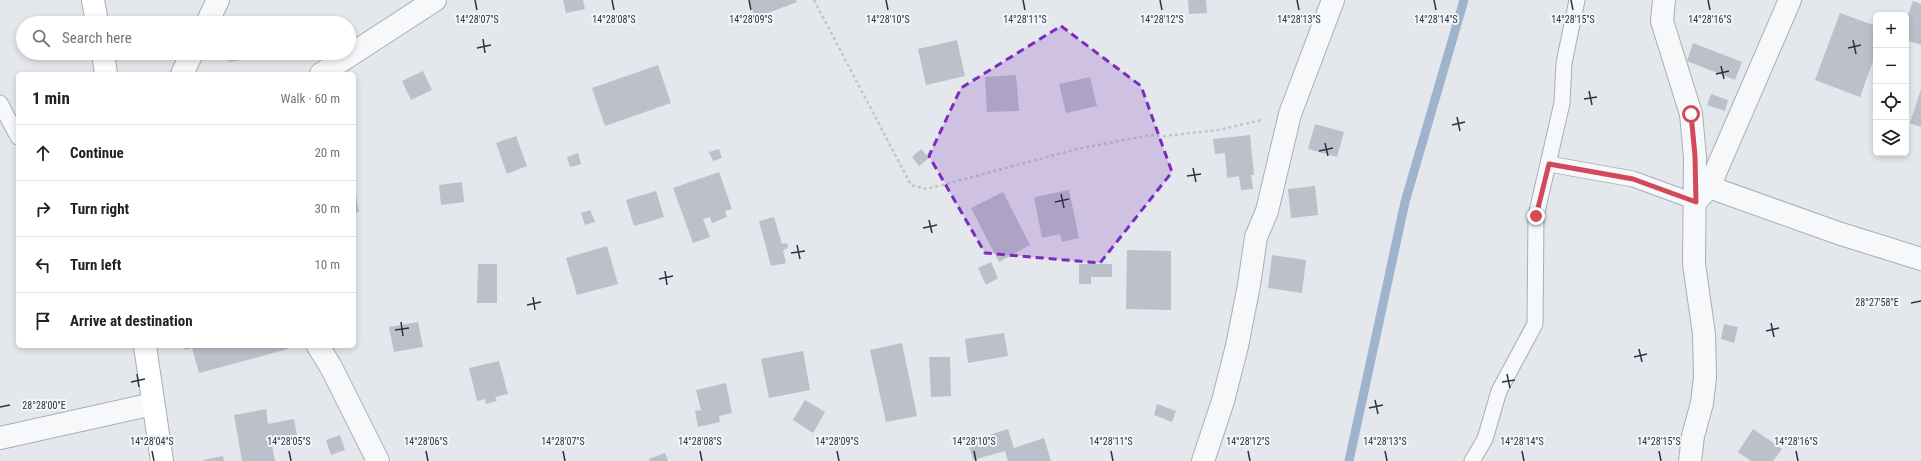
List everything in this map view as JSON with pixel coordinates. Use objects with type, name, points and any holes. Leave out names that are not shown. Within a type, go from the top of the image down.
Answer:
[{"type":"street","points":[[94,0],[97,16]]},
{"type":"street","points":[[210,16],[218,0]]},
{"type":"street","points":[[356,51],[435,0]]},
{"type":"street","points":[[1203,461],[1223,401],[1237,346],[1249,285],[1256,236],[1267,211],[1290,114],[1333,0]]},
{"type":"street","points":[[1664,0],[1662,21],[1691,114],[1695,156],[1702,194],[1694,264],[1704,334],[1705,377],[1702,403],[1693,436],[1690,461]]},
{"type":"street","points":[[1702,194],[1790,0]]},
{"type":"street","points":[[104,60],[106,72]]},
{"type":"street","points":[[183,72],[189,60]]},
{"type":"street","points":[[324,72],[343,60]]},
{"type":"street","points":[[1702,194],[1838,233],[1921,259]]},
{"type":"street","points":[[146,348],[162,461]]},
{"type":"street","points":[[319,348],[331,367],[378,461]]},
{"type":"street","points":[[0,438],[153,404]]},
{"type":"lane","points":[[1472,461],[1485,439],[1499,391],[1534,324],[1536,216],[1562,103],[1564,63],[1577,0]]},
{"type":"lane","points":[[0,103],[16,133]]},
{"type":"lane","points":[[1549,164],[1633,179],[1702,194]]},
{"type":"path","points":[[814,0],[911,185],[927,189],[1077,149],[1150,135],[1164,136],[1218,130],[1290,114]]},
{"type":"highlighted area","points":[[1061,26],[1141,86],[1172,172],[1100,263],[985,253],[929,156],[961,88]]},
{"type":"building","points":[[563,0],[583,0],[585,9],[566,13]]},
{"type":"building","points":[[749,0],[796,0],[797,2],[755,18]]},
{"type":"building","points":[[1188,0],[1206,0],[1207,13],[1189,14]]},
{"type":"building","points":[[1913,1],[1921,4],[1921,45],[1909,41],[1909,12]]},
{"type":"building","points":[[1840,13],[1873,25],[1873,61],[1860,97],[1815,80]]},
{"type":"building","points":[[957,40],[965,76],[926,85],[918,49]]},
{"type":"building","points":[[1693,43],[1742,62],[1735,80],[1687,61]]},
{"type":"building","points":[[229,60],[240,60],[229,62]]},
{"type":"building","points":[[658,65],[671,103],[605,126],[592,88]]},
{"type":"building","points":[[423,71],[432,90],[411,100],[402,81]]},
{"type":"building","points":[[1016,75],[1019,111],[987,112],[985,77]]},
{"type":"building","points":[[1090,77],[1097,106],[1066,113],[1059,84]]},
{"type":"building","points":[[1921,89],[1921,127],[1910,123]]},
{"type":"building","points":[[1711,94],[1728,100],[1725,111],[1707,105]]},
{"type":"building","points":[[1315,124],[1344,132],[1337,157],[1308,149]]},
{"type":"building","points":[[1250,135],[1254,175],[1251,175],[1253,189],[1241,190],[1239,176],[1227,178],[1225,153],[1215,154],[1213,139]]},
{"type":"building","points":[[516,136],[527,166],[507,174],[496,143]]},
{"type":"building","points":[[719,149],[722,158],[713,161],[709,152]]},
{"type":"building","points":[[921,149],[929,158],[919,166],[912,157]]},
{"type":"building","points":[[578,153],[581,164],[570,167],[567,157]]},
{"type":"building","points":[[719,172],[732,209],[725,211],[727,217],[712,223],[710,217],[703,219],[710,237],[693,243],[673,188]]},
{"type":"building","points":[[462,182],[464,202],[441,205],[439,185]]},
{"type":"building","points":[[1315,186],[1318,215],[1291,218],[1288,189]]},
{"type":"building","points":[[1069,190],[1079,238],[1062,242],[1060,234],[1042,238],[1034,197]]},
{"type":"building","points":[[656,191],[664,217],[634,226],[626,200]]},
{"type":"building","points":[[1003,192],[1030,245],[999,262],[971,208]]},
{"type":"building","points":[[356,195],[359,212],[356,213]]},
{"type":"building","points":[[590,210],[595,222],[585,225],[581,213]]},
{"type":"building","points":[[774,217],[782,244],[787,243],[788,248],[783,250],[786,263],[771,266],[759,221]]},
{"type":"building","points":[[607,246],[618,284],[577,295],[566,258]]},
{"type":"building","points":[[1127,250],[1171,251],[1171,310],[1126,309]]},
{"type":"building","points":[[1272,255],[1306,260],[1302,293],[1268,288]]},
{"type":"building","points":[[991,262],[998,278],[986,285],[978,268]]},
{"type":"building","points":[[478,264],[497,264],[497,303],[477,303]]},
{"type":"building","points":[[1079,264],[1112,264],[1112,277],[1091,277],[1091,284],[1079,284]]},
{"type":"building","points":[[418,322],[423,347],[394,352],[389,327]]},
{"type":"building","points":[[1724,324],[1738,327],[1734,343],[1721,339]]},
{"type":"building","points":[[1004,333],[1008,356],[968,363],[965,339]]},
{"type":"building","points":[[902,343],[917,416],[886,422],[870,350]]},
{"type":"building","points":[[192,348],[288,349],[199,373]]},
{"type":"building","points":[[803,351],[810,390],[769,398],[761,359]]},
{"type":"building","points":[[929,357],[950,357],[951,396],[931,397]]},
{"type":"building","points":[[499,361],[508,394],[495,397],[497,401],[486,404],[485,399],[477,401],[469,368]]},
{"type":"building","points":[[726,383],[732,413],[719,416],[720,422],[698,427],[695,411],[701,410],[696,390]]},
{"type":"building","points":[[805,400],[825,412],[813,433],[793,420]]},
{"type":"building","points":[[1157,404],[1176,411],[1172,422],[1154,415]]},
{"type":"building","points":[[266,409],[268,424],[294,419],[297,435],[271,440],[275,461],[242,461],[234,415]]},
{"type":"building","points":[[1008,429],[1014,448],[1044,438],[1051,461],[1008,461],[1005,451],[973,460],[968,442]]},
{"type":"building","points":[[1753,429],[1782,449],[1773,461],[1751,461],[1738,452]]},
{"type":"building","points":[[340,435],[345,450],[331,455],[326,440]]},
{"type":"building","points":[[665,453],[668,461],[649,461],[649,459]]},
{"type":"building","points":[[223,456],[224,461],[203,461],[203,460]]},
{"type":"waterway","points":[[1349,461],[1405,202],[1464,0]]},
{"type":"route","points":[[1536,216],[1549,164],[1633,179],[1696,202],[1695,156],[1691,114]]}]
